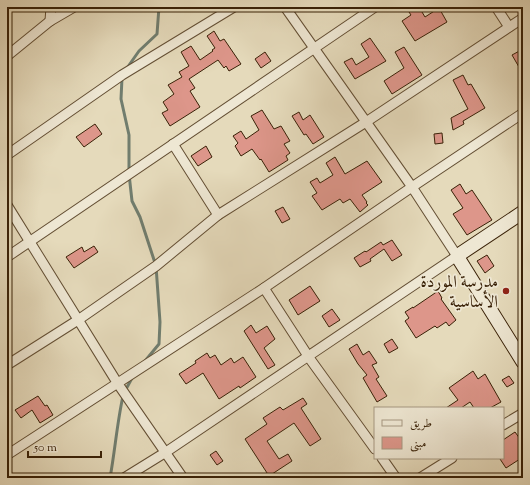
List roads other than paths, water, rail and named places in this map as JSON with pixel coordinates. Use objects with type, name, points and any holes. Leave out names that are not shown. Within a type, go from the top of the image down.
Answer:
[{"type":"main road","points":[[523,212],[457,256],[523,362]]},
{"type":"street","points":[[50,22],[51,7]]},
{"type":"street","points":[[7,56],[50,22],[74,7]]},
{"type":"street","points":[[7,155],[122,75],[234,7]]},
{"type":"street","points":[[124,478],[166,452],[457,256],[412,187],[286,7]]},
{"type":"street","points":[[7,257],[375,7]]},
{"type":"street","points":[[496,7],[509,27]]},
{"type":"street","points":[[7,365],[78,320],[156,266],[218,215],[366,122],[523,18]]},
{"type":"street","points":[[7,455],[264,288],[523,113]]},
{"type":"street","points":[[173,144],[218,215]]},
{"type":"street","points":[[7,205],[118,384],[183,478]]},
{"type":"street","points":[[264,288],[308,356],[374,448]]},
{"type":"street","points":[[504,425],[523,413]]},
{"type":"street","points":[[383,459],[396,478]]},
{"type":"street","points":[[420,478],[450,459]]},
{"type":"waterway","points":[[127,68],[139,51],[157,34],[159,7]]},
{"type":"waterway","points":[[122,78],[121,99],[129,135],[129,174],[132,201],[140,217],[156,266],[160,322],[159,344],[145,361]]},
{"type":"waterway","points":[[125,391],[132,378]]},
{"type":"waterway","points":[[110,478],[123,396]]},
{"type":"place","name":"مدرسة الموردة الأساسية","points":[[506,291]]}]
